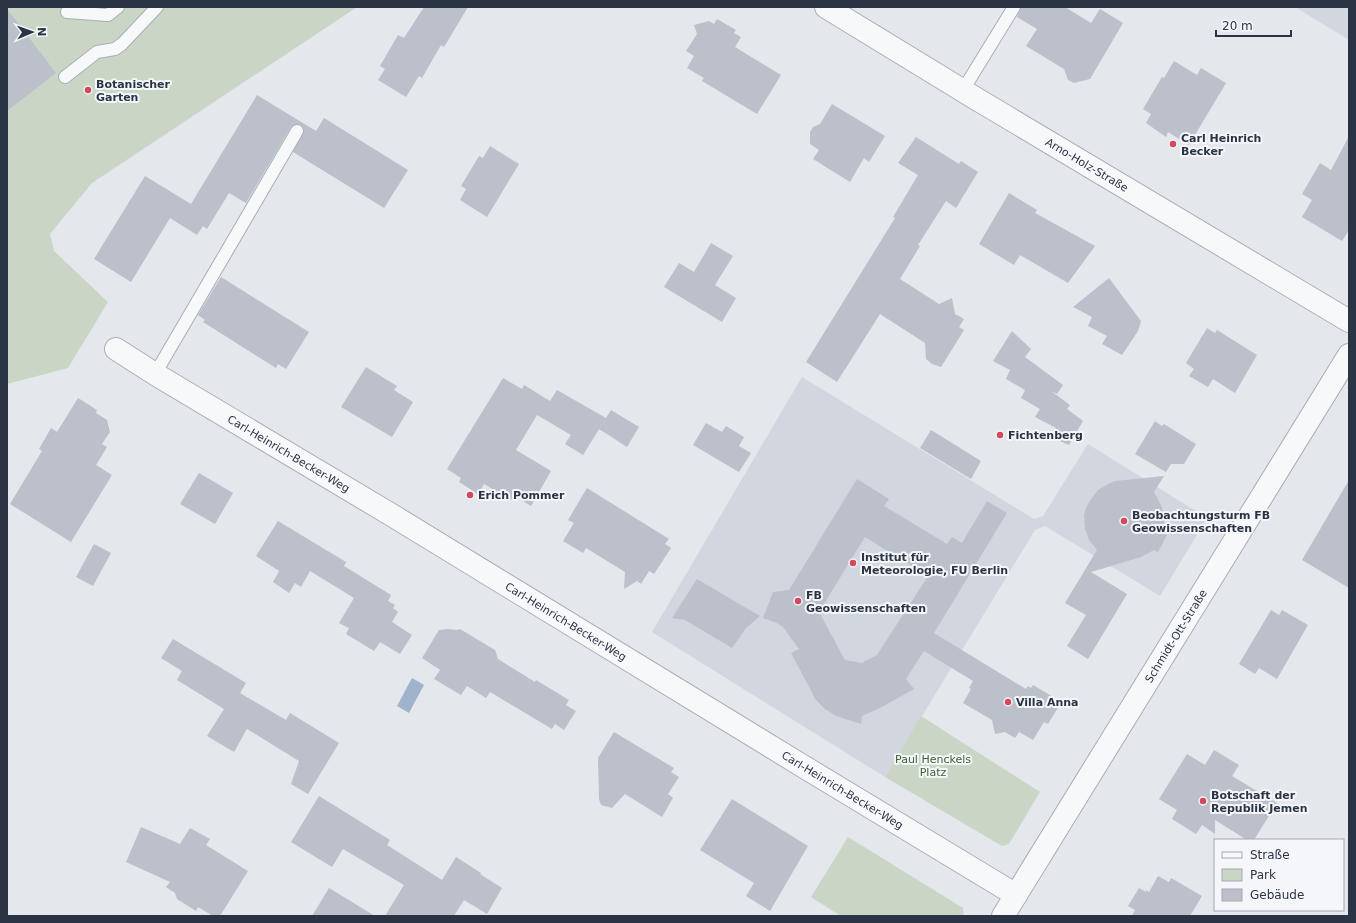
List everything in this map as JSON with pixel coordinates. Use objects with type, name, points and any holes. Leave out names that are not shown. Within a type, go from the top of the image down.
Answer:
[{"type":"street","name":"Arno-Holz-Straße","points":[[826,7],[1349,321]]},
{"type":"street","name":"Carl-Heinrich-Becker-Weg","points":[[116,349],[155,374],[390,514],[794,761],[1016,894]]},
{"type":"street","name":"Schmidt-Ott-Straße","points":[[1003,916],[1349,355]]},
{"type":"lane","points":[[67,12],[108,15],[118,7]]},
{"type":"lane","points":[[64,77],[97,52],[115,49],[122,44],[157,7]]},
{"type":"lane","points":[[963,90],[1014,7]]},
{"type":"lane","points":[[155,374],[297,131]]},
{"type":"shaded area","points":[[1295,7],[1349,7],[1349,40]]},
{"type":"shaded area","name":"Institut für Meteorologie, FU Berlin","points":[[802,377],[1034,519],[1043,516],[1088,444],[1207,518],[1160,596],[1045,526],[1035,530],[885,777],[652,632]]},
{"type":"green space","points":[[7,7],[357,7],[92,183],[50,234],[54,251],[108,302],[68,368],[7,384]]},
{"type":"green space","name":"Paul Henckels Platz","points":[[921,716],[1040,792],[1009,844],[1002,846],[885,777]]},
{"type":"green space","points":[[848,837],[963,908],[964,916],[841,916],[811,897]]},
{"type":"water","points":[[412,678],[424,685],[409,713],[397,706]]},
{"type":"building","points":[[424,7],[468,7],[444,47],[441,45],[422,78],[419,76],[406,97],[378,80],[385,69],[380,66],[398,35],[404,38]]},
{"type":"building","points":[[1021,7],[1065,7],[1091,23],[1100,9],[1123,23],[1090,79],[1074,83],[1068,80],[1064,69],[1026,46],[1037,29],[1017,17]]},
{"type":"building","points":[[7,9],[56,73],[7,111]]},
{"type":"building","points":[[717,19],[736,30],[734,33],[741,37],[735,47],[781,75],[757,114],[702,81],[704,78],[687,68],[694,56],[686,51],[697,34],[694,25],[709,21],[714,24]]},
{"type":"building","points":[[1174,61],[1197,75],[1201,68],[1226,83],[1189,145],[1168,132],[1166,137],[1146,123],[1151,114],[1143,109],[1162,77],[1164,78]]},
{"type":"building","points":[[257,95],[316,131],[324,118],[408,170],[384,208],[293,152],[304,131],[303,127],[297,124],[291,127],[246,203],[229,193],[207,229],[203,226],[197,235],[170,218],[131,282],[94,259],[145,176],[191,204]]},
{"type":"building","points":[[832,104],[885,136],[869,162],[864,158],[850,182],[813,159],[819,150],[810,144],[810,132],[813,127],[820,124]]},
{"type":"building","points":[[1349,136],[1349,230],[1342,241],[1302,217],[1312,200],[1302,194],[1320,163],[1331,170]]},
{"type":"building","points":[[916,137],[959,164],[961,161],[978,172],[956,208],[946,201],[918,245],[920,246],[900,279],[939,304],[952,298],[955,314],[964,319],[959,327],[964,330],[941,367],[932,364],[926,359],[925,343],[880,314],[837,382],[806,362],[895,218],[893,217],[918,175],[898,163]]},
{"type":"building","points":[[490,146],[519,164],[487,217],[460,200],[466,189],[461,186],[479,156],[483,158]]},
{"type":"building","points":[[1009,193],[1037,210],[1035,213],[1095,246],[1068,283],[1020,255],[1014,265],[979,244]]},
{"type":"building","points":[[711,243],[733,256],[715,285],[736,298],[722,322],[664,287],[679,263],[694,272]]},
{"type":"building","points":[[221,277],[309,332],[286,369],[278,364],[276,368],[203,322],[205,320],[198,315]]},
{"type":"building","points":[[1109,278],[1141,321],[1138,331],[1122,355],[1102,344],[1107,336],[1088,326],[1092,317],[1073,307]]},
{"type":"building","points":[[1207,328],[1215,333],[1217,330],[1257,355],[1235,393],[1213,379],[1208,387],[1189,376],[1194,369],[1186,363]]},
{"type":"building","points":[[1012,331],[1031,349],[1025,357],[1063,385],[1057,394],[1051,391],[1070,405],[1067,409],[1083,421],[1069,445],[1051,437],[1056,428],[1035,417],[1040,409],[1021,398],[1025,390],[1006,379],[1010,370],[993,361]]},
{"type":"building","points":[[366,367],[397,386],[394,390],[413,402],[392,437],[341,407]]},
{"type":"building","points":[[503,378],[522,389],[524,385],[550,401],[557,390],[606,418],[583,455],[565,444],[571,435],[537,415],[516,450],[551,471],[531,506],[514,495],[511,500],[484,484],[478,494],[459,482],[461,478],[447,469]]},
{"type":"building","points":[[78,398],[97,410],[96,413],[107,420],[110,432],[102,444],[107,447],[96,465],[112,475],[71,542],[10,504],[42,451],[39,449],[51,428],[57,432]]},
{"type":"building","points":[[611,410],[639,427],[627,447],[599,429]]},
{"type":"building","points":[[1155,421],[1162,426],[1164,424],[1196,444],[1184,464],[1171,464],[1166,472],[1135,454]]},
{"type":"building","points":[[706,423],[722,432],[726,426],[744,437],[739,446],[751,453],[739,472],[693,445]]},
{"type":"building","points":[[931,430],[981,461],[971,479],[920,448]]},
{"type":"building","points":[[199,473],[233,493],[215,524],[180,504]]},
{"type":"building","points":[[1164,476],[1154,492],[1162,507],[1164,520],[1163,533],[1167,535],[1158,552],[1154,550],[1141,557],[1091,572],[1127,594],[1088,659],[1067,646],[1086,615],[1065,603],[1097,550],[1089,540],[1085,529],[1084,515],[1086,508],[1098,490],[1110,483],[1116,481]]},
{"type":"building","name":"FB Geowissenschaften","points":[[857,479],[889,499],[884,506],[947,544],[952,537],[962,543],[987,501],[1007,513],[934,633],[1026,689],[1028,686],[1031,688],[1033,685],[1055,698],[1053,702],[1059,706],[1048,724],[1044,722],[1033,740],[1019,732],[1015,738],[1005,732],[995,734],[992,720],[963,703],[971,689],[969,688],[973,681],[924,651],[906,679],[914,689],[862,716],[861,724],[836,716],[825,709],[816,700],[791,653],[799,649],[783,627],[763,618],[773,592],[789,590]],"holes":[[[865,537],[928,576],[877,655],[862,663],[845,660],[819,612]]]},
{"type":"building","points":[[1349,480],[1349,588],[1302,560]]},
{"type":"building","points":[[587,488],[669,539],[665,544],[671,548],[654,574],[649,571],[641,584],[637,581],[624,589],[625,572],[586,548],[583,553],[563,541],[574,523],[568,520]]},
{"type":"building","points":[[278,521],[346,562],[344,566],[391,595],[388,601],[395,605],[393,608],[398,612],[392,622],[412,635],[400,654],[380,642],[374,651],[346,634],[349,628],[339,623],[354,598],[310,571],[301,587],[295,583],[289,593],[273,582],[279,571],[256,556]]},
{"type":"building","points":[[94,544],[111,553],[93,586],[76,577]]},
{"type":"building","points":[[697,579],[760,616],[746,628],[732,648],[685,620],[672,618]]},
{"type":"building","points":[[1271,610],[1279,615],[1282,610],[1308,625],[1277,679],[1259,668],[1255,674],[1239,664]]},
{"type":"building","points":[[460,629],[495,650],[498,659],[535,682],[536,680],[569,700],[566,705],[576,711],[564,730],[555,724],[552,729],[490,692],[486,698],[467,686],[461,695],[434,679],[440,670],[422,658],[439,630]]},
{"type":"building","points":[[173,639],[246,683],[240,693],[286,720],[290,713],[339,743],[308,794],[291,784],[299,761],[247,729],[234,752],[207,736],[224,709],[177,680],[182,671],[161,658]]},
{"type":"building","points":[[614,732],[674,768],[671,772],[679,777],[668,794],[673,798],[662,817],[625,794],[612,808],[601,805],[599,799],[598,758]]},
{"type":"building","points":[[1214,750],[1239,765],[1232,776],[1277,803],[1255,839],[1245,839],[1215,820],[1215,834],[1202,825],[1196,834],[1172,819],[1177,810],[1159,799],[1187,754],[1205,765]]},
{"type":"building","points":[[319,796],[390,840],[387,845],[442,880],[456,857],[481,873],[480,874],[502,888],[487,914],[464,900],[454,916],[385,916],[404,885],[343,849],[332,867],[291,842]]},
{"type":"building","points":[[732,799],[808,846],[770,911],[746,896],[754,883],[700,850]]},
{"type":"building","points":[[141,827],[180,844],[190,828],[210,839],[206,845],[248,871],[220,916],[213,916],[198,907],[196,911],[177,899],[175,893],[166,887],[170,882],[126,862]]},
{"type":"building","points":[[1158,876],[1169,882],[1171,878],[1202,896],[1190,916],[1132,916],[1135,910],[1128,906],[1139,888],[1149,892]]},
{"type":"building","points":[[329,888],[375,916],[312,916]]},
{"type":"place","name":"Botanischer Garten","points":[[88,90]]},
{"type":"place","name":"Carl Heinrich Becker","points":[[1173,144]]},
{"type":"place","name":"Fichtenberg","points":[[1000,435]]},
{"type":"place","name":"Erich Pommer","points":[[470,495]]},
{"type":"place","name":"Beobachtungsturm FB Geowissenschaften","points":[[1124,521]]},
{"type":"place","name":"Institut für Meteorologie, FU Berlin","points":[[853,563]]},
{"type":"place","name":"FB Geowissenschaften","points":[[798,601]]},
{"type":"place","name":"Villa Anna","points":[[1008,702]]},
{"type":"place","name":"Botschaft der Republik Jemen","points":[[1203,801]]}]
